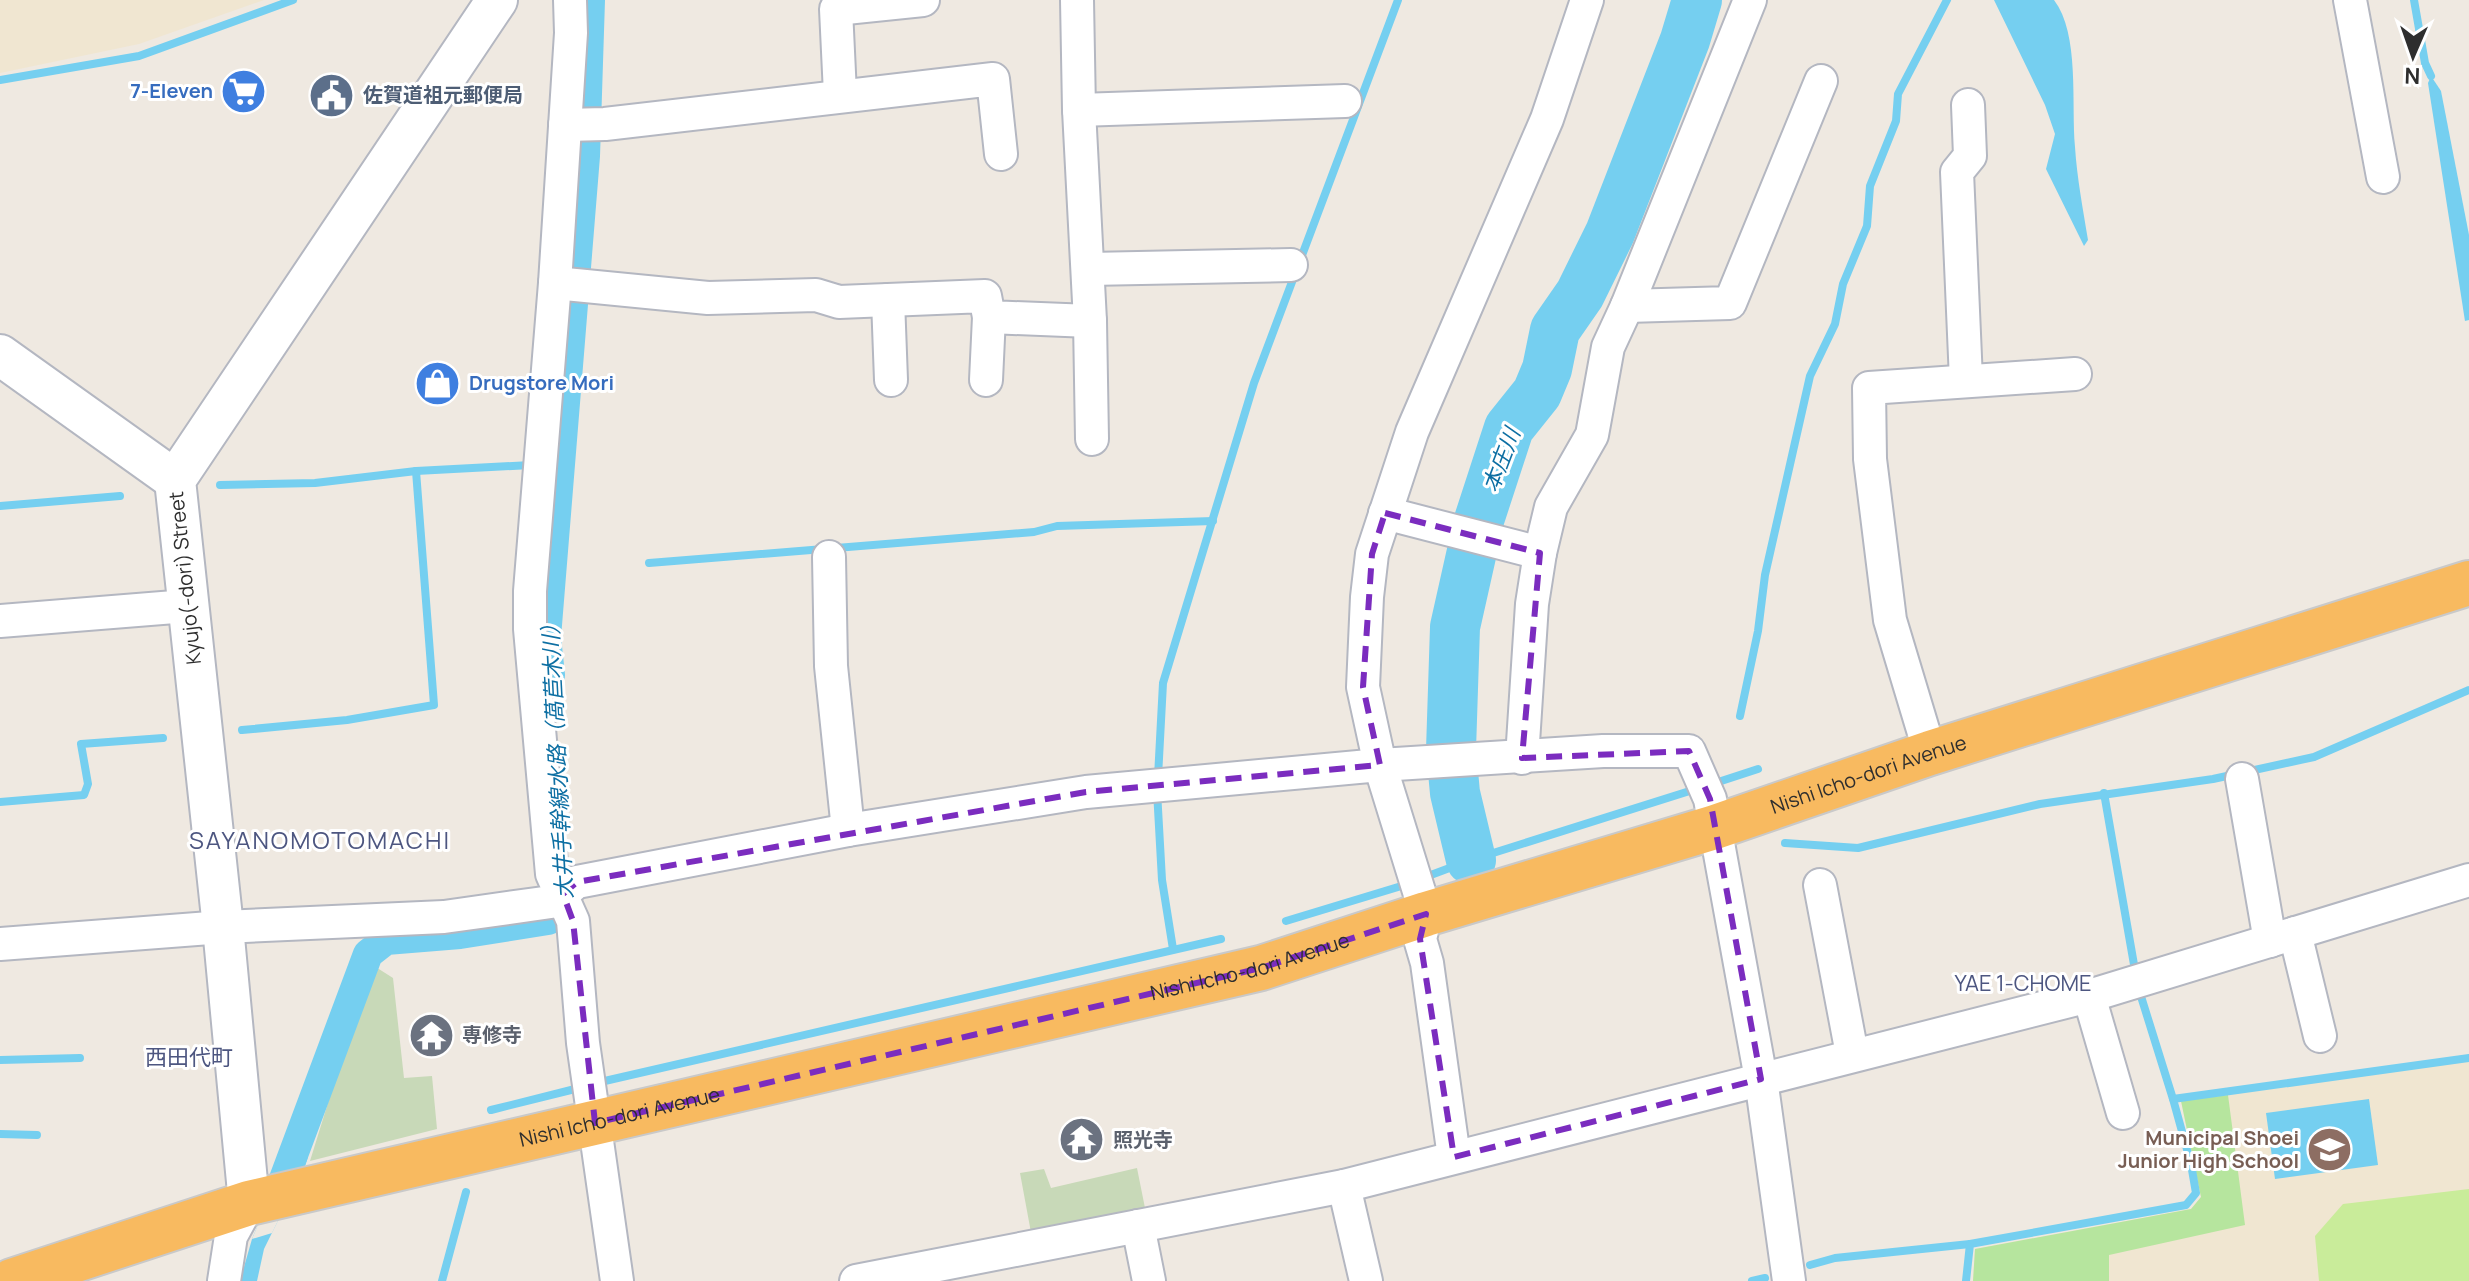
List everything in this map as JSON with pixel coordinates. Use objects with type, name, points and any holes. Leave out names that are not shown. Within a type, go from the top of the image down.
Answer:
[{"type":"highway","name":"Nishi Icho-dori Avenue","points":[[12,1281],[249,1203],[306,1190],[592,1097],[1261,968],[1419,893],[1709,802],[1930,753],[2469,583]]},
{"type":"street","name":"Kyujo(-dori) Street","points":[[249,1203],[175,480],[497,0]]},
{"type":"street","points":[[570,0],[582,125],[571,284],[533,547],[530,629],[552,874],[564,897],[617,1281]]},
{"type":"street","points":[[840,94],[836,9],[923,0]]},
{"type":"street","points":[[1077,0],[1079,110],[1089,269],[1092,439]]},
{"type":"street","points":[[1454,1157],[1427,963],[1420,939],[1419,893],[1380,765],[1363,687],[1367,597],[1372,554],[1412,432],[1547,119],[1587,0]]},
{"type":"street","points":[[1522,758],[1532,604],[1551,507],[1592,435],[1608,347],[1750,0]]},
{"type":"street","points":[[2350,0],[2383,177]]},
{"type":"street","points":[[582,125],[993,79],[1001,154]]},
{"type":"street","points":[[1627,306],[1730,303],[1821,81]]},
{"type":"street","points":[[1079,110],[1345,101]]},
{"type":"street","points":[[1966,380],[1957,172],[1970,156],[1968,105]]},
{"type":"street","points":[[1089,269],[1291,265]]},
{"type":"street","points":[[571,284],[708,298],[816,295],[839,302],[985,296],[989,317],[986,380]]},
{"type":"street","points":[[888,300],[891,380]]},
{"type":"street","points":[[989,317],[1090,321]]},
{"type":"street","points":[[0,355],[175,480]]},
{"type":"street","points":[[1930,753],[1890,620],[1870,459],[1869,388],[2075,374]]},
{"type":"street","points":[[1385,513],[1540,553]]},
{"type":"street","points":[[829,557],[831,666],[848,830]]},
{"type":"street","points":[[0,621],[187,606]]},
{"type":"street","points":[[0,944],[223,927],[444,917],[551,902],[848,830],[1086,792],[1380,765],[1603,751],[1689,751],[1709,802],[1761,1079],[1789,1281]]},
{"type":"street","points":[[2242,779],[2282,937],[2320,1036]]},
{"type":"street","points":[[856,1281],[1344,1186],[2089,996],[2469,880]]},
{"type":"street","points":[[1820,885],[1852,1054]]},
{"type":"street","points":[[2089,996],[2123,1113]]},
{"type":"street","points":[[1344,1186],[1366,1281]]},
{"type":"street","points":[[224,1281],[231,1236],[249,1203]]},
{"type":"street","points":[[1138,1226],[1149,1281]]},
{"type":"highlighted area","points":[[1385,513],[1540,553],[1522,758],[1689,751],[1710,799],[1761,1079],[1454,1157],[1420,939],[1426,914],[1261,968],[595,1123],[573,921],[563,894],[577,882],[1086,792],[1380,765],[1363,687],[1372,554]]},
{"type":"shaded area","points":[[0,0],[264,0],[139,44],[0,73]]},
{"type":"shaded area","name":"Municipal Shoei Junior High School","points":[[2469,1061],[2469,1281],[1973,1281],[1975,1249],[2191,1209],[2201,1197],[2181,1101]]},
{"type":"green space","points":[[371,964],[393,978],[404,1078],[432,1076],[437,1129],[310,1161]]},
{"type":"green space","points":[[2228,1095],[2245,1225],[2109,1255],[2109,1281],[1973,1281],[1975,1249],[2191,1209],[2201,1197],[2181,1101]]},
{"type":"green space","points":[[1137,1168],[1147,1218],[1032,1238],[1020,1173],[1044,1169],[1051,1188]]},
{"type":"green space","points":[[2469,1189],[2469,1281],[2319,1281],[2315,1236],[2343,1204]]},
{"type":"water","points":[[1994,0],[2054,0],[2062,14],[2068,31],[2073,70],[2076,159],[2088,240],[2084,246],[2046,169],[2055,134],[2045,105]]},
{"type":"water","points":[[2431,76],[2441,91],[2469,235],[2469,320],[2465,321],[2428,83]]},
{"type":"water","points":[[2369,1099],[2378,1165],[2275,1179],[2266,1113]]},
{"type":"water","points":[[291,1147],[308,1157],[305,1166],[264,1249],[257,1281],[240,1281],[252,1239]]},
{"type":"pier","points":[[288,1153],[305,1166],[272,1233],[252,1239]]},
{"type":"waterway","points":[[0,80],[139,56],[293,0]]},
{"type":"waterway","name":"大井手幹線水路（萵苣木川）","points":[[550,675],[546,637],[585,156],[590,0]]},
{"type":"waterway","points":[[1158,777],[1163,683],[1254,383],[1398,0]]},
{"type":"waterway","name":"本庄川","points":[[1471,860],[1455,793],[1451,750],[1455,627],[1479,520],[1509,428],[1537,393],[1547,369],[1555,330],[1580,294],[1610,233],[1685,40],[1697,0]]},
{"type":"waterway","points":[[1740,716],[1758,631],[1765,575],[1810,376],[1835,324],[1843,284],[1867,226],[1870,186],[1896,121],[1898,94],[1947,0]]},
{"type":"waterway","points":[[2414,0],[2425,63],[2431,76]]},
{"type":"waterway","points":[[220,485],[315,483],[416,471],[531,465]]},
{"type":"waterway","points":[[242,730],[347,720],[434,705],[416,471]]},
{"type":"waterway","points":[[0,506],[120,496]]},
{"type":"waterway","points":[[649,563],[1034,532],[1057,526],[1213,521]]},
{"type":"waterway","points":[[1785,843],[1858,848],[2040,804],[2213,779],[2314,757],[2469,690]]},
{"type":"waterway","points":[[0,802],[84,795],[88,784],[81,744],[163,738]]},
{"type":"waterway","points":[[1709,785],[1758,769]]},
{"type":"waterway","points":[[1420,879],[1696,789]]},
{"type":"waterway","points":[[1157,791],[1162,880],[1173,949]]},
{"type":"waterway","points":[[2104,793],[2136,976]]},
{"type":"waterway","points":[[1286,921],[1408,884]]},
{"type":"waterway","name":"大井手幹線水路（萵苣木川）","points":[[281,1187],[368,954],[386,940],[460,934],[548,920],[564,914],[564,886]]},
{"type":"waterway","points":[[596,1083],[1221,939]]},
{"type":"waterway","points":[[2139,990],[2173,1099]]},
{"type":"waterway","points":[[0,1060],[80,1058]]},
{"type":"waterway","points":[[1966,1281],[1970,1244],[2186,1205],[2196,1193],[2173,1099],[2469,1058]]},
{"type":"waterway","points":[[491,1110],[583,1087]]},
{"type":"waterway","points":[[0,1134],[37,1135]]},
{"type":"waterway","points":[[442,1281],[466,1192]]},
{"type":"waterway","points":[[1810,1265],[1835,1258],[1970,1244]]},
{"type":"waterway","points":[[1752,1281],[1765,1278]]},
{"type":"place","name":"7-Eleven","points":[[244,91]]},
{"type":"place","name":"佐賀道祖元郵便局","points":[[332,95]]},
{"type":"place","name":"Drugstore Mori","points":[[438,383]]},
{"type":"place","name":"専修寺","points":[[431,1035]]},
{"type":"place","name":"照光寺","points":[[1082,1140]]},
{"type":"place","name":"Municipal Shoei Junior High School","points":[[2330,1149]]},
{"type":"district","name":"SAYANOMOTOMACHI","points":[[320,841]]},
{"type":"district","name":"YAE 1-CHOME","points":[[2023,983]]},
{"type":"district","name":"西田代町","points":[[189,1057]]}]
